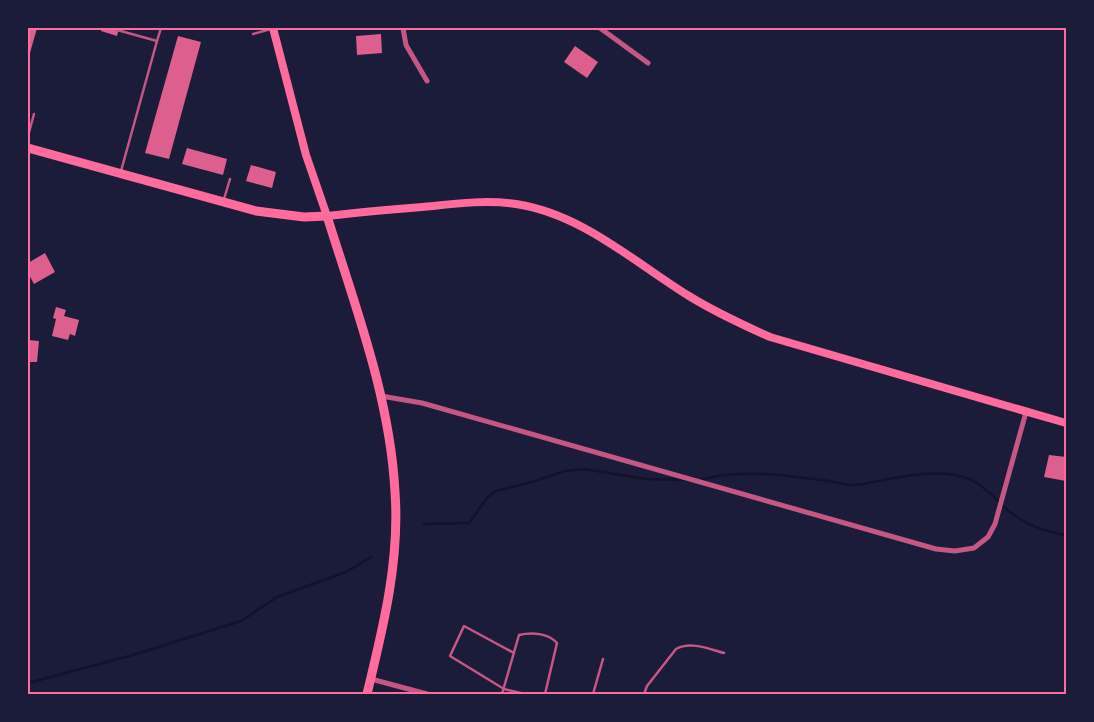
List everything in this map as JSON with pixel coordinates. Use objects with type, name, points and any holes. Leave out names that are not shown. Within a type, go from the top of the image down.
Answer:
[{"type":"main road","points":[[273,28],[306,155],[327,216],[381,396],[392,461],[396,494],[394,565],[388,601],[367,694]]},
{"type":"main road","points":[[28,148],[223,203],[277,215],[327,216],[499,202],[534,208],[575,223],[614,245],[690,296],[729,318],[770,337],[804,349],[1066,423]]},
{"type":"street","points":[[403,28],[406,45],[427,81]]},
{"type":"street","points":[[603,28],[648,63]]},
{"type":"street","points":[[381,396],[422,403],[766,499],[906,542],[955,551],[974,548],[988,538],[994,524],[1026,412]]},
{"type":"street","points":[[371,679],[427,694]]},
{"type":"lane","points":[[110,28],[157,41]]},
{"type":"lane","points":[[120,174],[161,28]]},
{"type":"lane","points":[[253,34],[273,28]]},
{"type":"lane","points":[[28,136],[34,114]]},
{"type":"lane","points":[[223,203],[230,179]]},
{"type":"lane","points":[[514,653],[464,626],[450,656],[504,688],[525,694]]},
{"type":"lane","points":[[502,694],[519,635],[527,633],[549,637],[557,643],[544,694]]},
{"type":"lane","points":[[644,694],[647,686],[676,649],[691,645],[724,653]]},
{"type":"lane","points":[[593,694],[603,659]]},
{"type":"building","points":[[28,28],[37,28],[28,60]]},
{"type":"building","points":[[102,28],[119,28],[117,36],[101,31]]},
{"type":"building","points":[[381,34],[382,53],[357,55],[356,36]]},
{"type":"building","points":[[178,36],[201,42],[169,159],[145,153]]},
{"type":"building","points":[[575,46],[598,62],[587,78],[564,62]]},
{"type":"building","points":[[187,148],[227,159],[223,175],[182,164]]},
{"type":"building","points":[[251,165],[276,172],[272,188],[246,181]]},
{"type":"building","points":[[45,253],[55,272],[34,284],[28,273],[28,263]]},
{"type":"building","points":[[56,307],[66,310],[64,316],[79,320],[75,336],[70,334],[68,340],[52,336],[56,319],[53,318]]},
{"type":"building","points":[[28,340],[39,341],[37,362],[28,362]]},
{"type":"building","points":[[1049,455],[1066,457],[1066,481],[1044,477]]},
{"type":"waterway","points":[[424,524],[469,523],[487,498],[496,491],[565,471],[584,469],[646,479],[685,480]]},
{"type":"waterway","points":[[701,480],[730,475],[761,474],[792,476],[855,485],[914,475],[954,475],[977,483],[1026,523],[1045,531],[1066,535]]},
{"type":"waterway","points":[[28,683],[133,655],[241,621],[277,597],[346,572],[371,557]]}]
